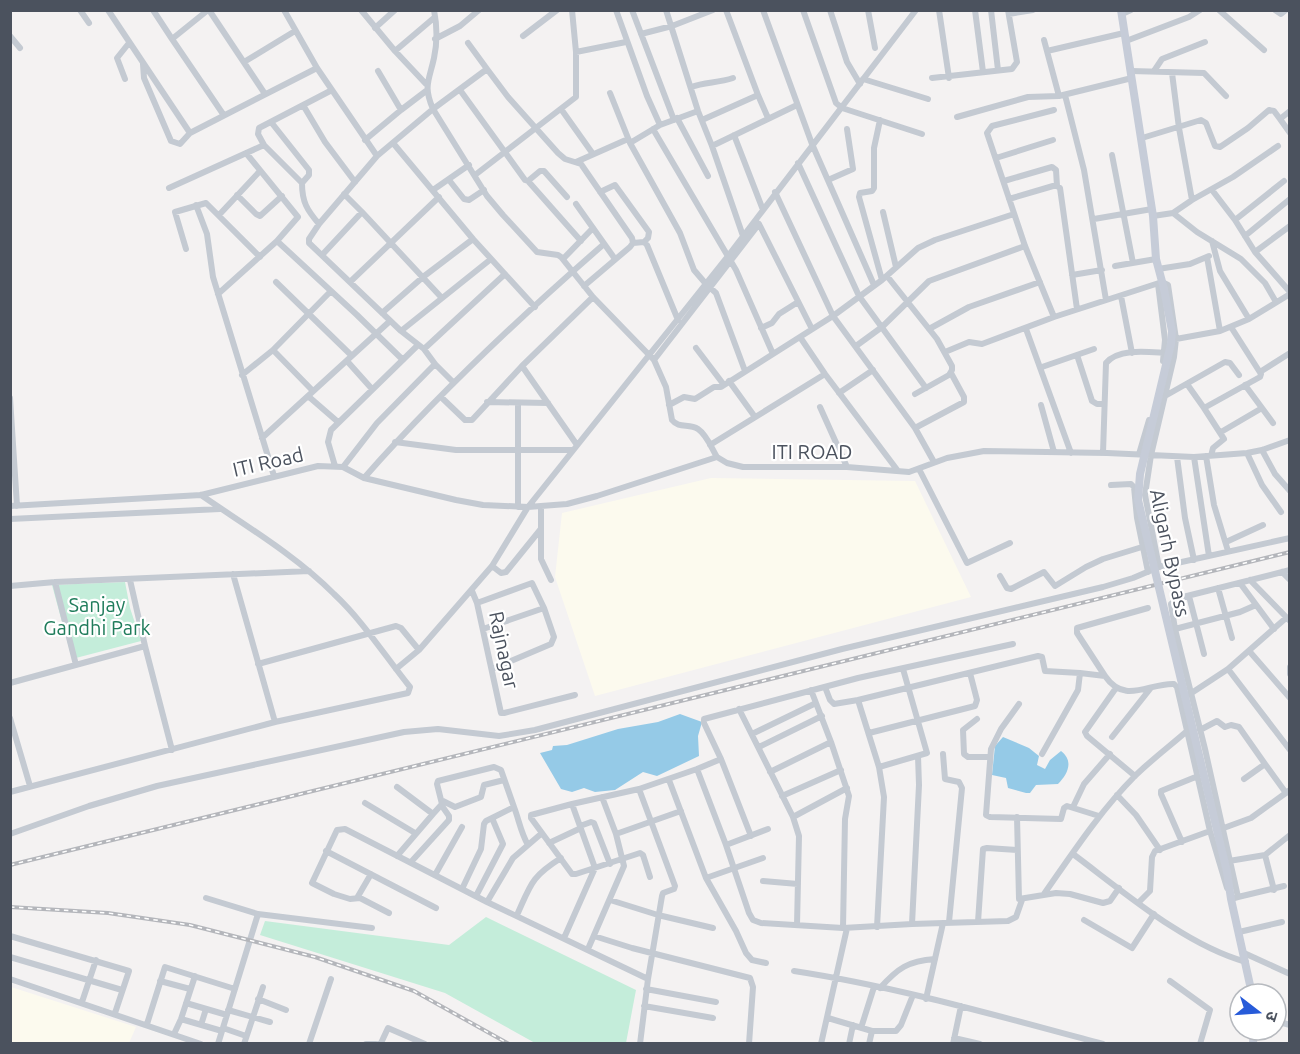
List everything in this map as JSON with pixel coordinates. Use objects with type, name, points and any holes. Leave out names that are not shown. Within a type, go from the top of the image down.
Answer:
[{"type":"main road","name":"Aligarh Bypass","points":[[1121,12],[1153,212],[1156,260],[1172,331],[1171,344],[1140,474],[1138,500],[1234,898],[1250,982]]},
{"type":"street","points":[[80,10],[89,23]]},
{"type":"street","points":[[108,10],[190,133]]},
{"type":"street","points":[[153,10],[224,114]]},
{"type":"street","points":[[172,39],[208,10],[265,94]]},
{"type":"street","points":[[284,10],[316,68],[377,156]]},
{"type":"street","points":[[361,10],[426,88],[433,109],[484,190],[532,248],[544,254],[558,255],[593,297],[652,358],[666,387],[672,420],[675,424],[696,427],[717,457],[567,504],[528,507]]},
{"type":"street","points":[[375,28],[395,10]]},
{"type":"street","points":[[435,39],[460,26],[479,10]]},
{"type":"street","points":[[523,36],[557,10]]},
{"type":"street","points":[[474,175],[578,94],[572,10]]},
{"type":"street","points":[[616,10],[626,42],[660,125]]},
{"type":"street","points":[[632,10],[676,119],[708,176]]},
{"type":"street","points":[[666,10],[698,111],[743,236]]},
{"type":"street","points":[[641,34],[672,26],[713,10]]},
{"type":"street","points":[[726,10],[768,118]]},
{"type":"street","points":[[763,10],[812,144],[874,285]]},
{"type":"street","points":[[803,10],[839,106]]},
{"type":"street","points":[[830,10],[847,62],[859,80],[928,99]]},
{"type":"street","points":[[868,10],[875,48]]},
{"type":"street","points":[[396,669],[419,650],[492,566],[528,507],[709,286],[839,106],[916,10]]},
{"type":"street","points":[[939,10],[949,78]]},
{"type":"street","points":[[975,10],[983,72]]},
{"type":"street","points":[[991,10],[999,70]]},
{"type":"street","points":[[932,78],[949,78],[1012,69],[1017,62],[1009,12],[1033,10]]},
{"type":"street","points":[[1121,12],[1131,10]]},
{"type":"street","points":[[1047,51],[1125,37],[1189,17],[1200,10]]},
{"type":"street","points":[[1219,10],[1264,50]]},
{"type":"street","points":[[1275,10],[1281,14],[1286,10]]},
{"type":"street","points":[[395,51],[435,14]]},
{"type":"street","points":[[364,140],[426,88],[434,59],[435,14]]},
{"type":"street","points":[[244,62],[295,31]]},
{"type":"street","points":[[10,36],[20,48]]},
{"type":"street","points":[[1044,40],[1084,170],[1106,300]]},
{"type":"street","points":[[576,52],[626,42]]},
{"type":"street","points":[[1154,71],[1162,59],[1205,42]]},
{"type":"street","points":[[125,79],[117,58],[129,43]]},
{"type":"street","points":[[468,43],[534,128],[565,159],[584,167],[632,238],[633,243]]},
{"type":"street","points":[[143,64],[144,78],[171,141],[180,144],[190,133],[316,68]]},
{"type":"street","points":[[454,383],[421,347],[390,321],[309,243],[309,239],[377,156],[433,109],[487,69]]},
{"type":"street","points":[[957,117],[1028,97],[1062,95],[1154,71],[1204,73],[1226,96]]},
{"type":"street","points":[[378,72],[401,110]]},
{"type":"street","points":[[1172,73],[1192,200]]},
{"type":"street","points":[[691,87],[733,78]]},
{"type":"street","points":[[319,224],[303,203],[302,183],[264,145],[258,131],[259,128],[332,90]]},
{"type":"street","points":[[460,90],[525,180],[581,241]]},
{"type":"street","points":[[610,93],[629,141],[674,220],[694,270],[719,300],[744,371]]},
{"type":"street","points":[[702,120],[758,94]]},
{"type":"street","points":[[303,105],[325,142],[355,182]]},
{"type":"street","points":[[712,146],[797,105]]},
{"type":"street","points":[[839,106],[922,134]]},
{"type":"street","points":[[561,109],[593,154]]},
{"type":"street","points":[[1054,110],[988,129],[987,134],[1025,246],[1054,317]]},
{"type":"street","points":[[1142,138],[1204,120],[1213,144],[1220,147],[1269,110],[1274,111],[1290,133]]},
{"type":"street","points":[[576,162],[698,111]]},
{"type":"street","points":[[1280,119],[1290,111]]},
{"type":"street","points":[[880,120],[874,148],[874,188],[872,192],[861,193],[858,197],[884,278],[908,302],[945,352],[952,366],[951,373],[964,397],[964,402],[915,428]]},
{"type":"street","points":[[271,122],[309,170],[309,176],[302,183]]},
{"type":"street","points":[[653,129],[730,259],[772,354]]},
{"type":"street","points":[[828,180],[853,169],[847,129]]},
{"type":"street","points":[[734,135],[762,210]]},
{"type":"street","points":[[996,158],[1053,140]]},
{"type":"street","points":[[393,143],[473,239],[535,307]]},
{"type":"street","points":[[169,188],[264,145]]},
{"type":"street","points":[[1173,213],[1278,146]]},
{"type":"street","points":[[218,294],[277,241],[298,217],[246,153]]},
{"type":"street","points":[[1112,155],[1132,263]]},
{"type":"street","points":[[798,163],[859,296],[926,388]]},
{"type":"street","points":[[433,190],[469,165]]},
{"type":"street","points":[[1004,182],[1052,167],[1056,170],[1077,309]]},
{"type":"street","points":[[219,214],[260,171]]},
{"type":"street","points":[[528,181],[540,171],[544,171],[567,197]]},
{"type":"street","points":[[449,180],[466,200],[484,190]]},
{"type":"street","points":[[1235,220],[1284,181]]},
{"type":"street","points":[[584,286],[633,243],[644,242],[648,238],[649,232],[615,185],[600,192]]},
{"type":"street","points":[[1009,199],[1057,186]]},
{"type":"street","points":[[1176,339],[1231,327],[1249,319],[1290,293],[1255,252],[1235,220],[1212,190]]},
{"type":"street","points":[[776,192],[833,316],[915,428],[934,462]]},
{"type":"street","points":[[344,194],[441,297]]},
{"type":"street","points":[[237,195],[260,216],[282,196]]},
{"type":"street","points":[[350,282],[439,197]]},
{"type":"street","points":[[1245,236],[1290,199]]},
{"type":"street","points":[[186,249],[174,214],[176,211],[196,205],[209,204],[260,257]]},
{"type":"street","points":[[576,204],[615,259]]},
{"type":"street","points":[[196,205],[204,223],[213,277],[274,476]]},
{"type":"street","points":[[322,255],[362,212]]},
{"type":"street","points":[[884,212],[896,267]]},
{"type":"street","points":[[1094,219],[1123,213],[1173,213],[1254,270],[1276,302]]},
{"type":"street","points":[[669,405],[684,397],[695,399],[714,387],[720,388],[833,316],[884,278],[918,248],[935,240],[1014,214]]},
{"type":"street","points":[[730,259],[743,236],[758,221]]},
{"type":"street","points":[[758,221],[812,329]]},
{"type":"street","points":[[1255,252],[1290,226]]},
{"type":"street","points":[[563,260],[593,228]]},
{"type":"street","points":[[382,313],[423,277],[473,239]]},
{"type":"street","points":[[277,241],[403,360]]},
{"type":"street","points":[[1212,241],[1221,271],[1249,319]]},
{"type":"street","points":[[644,242],[678,320]]},
{"type":"street","points":[[364,478],[395,442],[454,383],[604,244]]},
{"type":"street","points":[[856,346],[882,327],[929,281],[1025,246]]},
{"type":"street","points":[[1158,269],[1190,264],[1215,254]]},
{"type":"street","points":[[1207,256],[1220,331]]},
{"type":"street","points":[[401,331],[491,259]]},
{"type":"street","points":[[1115,266],[1156,260]]},
{"type":"street","points":[[1072,275],[1102,270]]},
{"type":"street","points":[[335,466],[328,442],[331,430],[338,422],[403,360],[505,274]]},
{"type":"street","points":[[276,282],[352,356]]},
{"type":"street","points":[[929,329],[969,308],[1040,282]]},
{"type":"street","points":[[1139,454],[1165,353],[1162,285]]},
{"type":"street","points":[[945,352],[965,343],[982,344],[1106,300],[1168,285],[1176,339],[1172,371],[1151,455],[1144,495],[1159,567]]},
{"type":"street","points":[[652,358],[678,320],[709,286]]},
{"type":"street","points":[[242,375],[273,350],[310,315],[331,291]]},
{"type":"street","points":[[1121,296],[1132,353]]},
{"type":"street","points":[[441,397],[468,422],[472,420],[522,366],[593,297]]},
{"type":"street","points":[[761,328],[798,302]]},
{"type":"street","points":[[262,438],[390,321]]},
{"type":"street","points":[[1231,327],[1260,372]]},
{"type":"street","points":[[1026,328],[1042,367],[1071,453]]},
{"type":"street","points":[[800,337],[825,375],[898,471]]},
{"type":"street","points":[[696,348],[755,417]]},
{"type":"street","points":[[1042,367],[1094,349]]},
{"type":"street","points":[[273,350],[313,391]]},
{"type":"street","points":[[1103,453],[1106,363],[1111,358],[1132,353],[1165,353]]},
{"type":"street","points":[[1204,408],[1260,376],[1260,372],[1290,353]]},
{"type":"street","points":[[1077,355],[1092,401],[1104,404]]},
{"type":"street","points":[[346,361],[372,389]]},
{"type":"street","points":[[1165,396],[1225,362],[1230,363],[1239,375]]},
{"type":"street","points":[[343,467],[377,423],[435,364]]},
{"type":"street","points":[[522,366],[548,402],[575,448]]},
{"type":"street","points":[[839,393],[873,369]]},
{"type":"street","points":[[915,394],[951,373]]},
{"type":"street","points":[[710,445],[825,375]]},
{"type":"street","points":[[1186,384],[1221,432],[1223,441],[1213,448],[1209,456],[1214,504],[1228,551]]},
{"type":"street","points":[[1245,385],[1273,423]]},
{"type":"street","points":[[308,396],[338,422]]},
{"type":"street","points":[[10,398],[14,506]]},
{"type":"street","points":[[487,402],[518,404],[548,402]]},
{"type":"street","points":[[518,404],[519,507]]},
{"type":"street","points":[[1041,405],[1054,453]]},
{"type":"street","points":[[820,407],[847,467]]},
{"type":"street","points":[[1221,432],[1262,408]]},
{"type":"street","name":"ITI ROAD","points":[[717,457],[727,463],[743,467],[847,467],[898,471],[919,469],[966,453],[984,451],[1194,457],[1247,453],[1290,440]]},
{"type":"street","points":[[395,442],[447,449],[575,448]]},
{"type":"street","points":[[1262,450],[1275,474],[1290,491]]},
{"type":"street","points":[[1247,453],[1262,485],[1281,512]]},
{"type":"street","points":[[1177,457],[1194,560]]},
{"type":"street","points":[[1194,457],[1209,556]]},
{"type":"street","name":"ITI Road","points":[[14,506],[201,495],[318,466],[335,466],[343,467],[364,478],[456,500],[483,505],[528,507]]},
{"type":"street","points":[[919,469],[965,561],[970,563],[1010,543]]},
{"type":"street","points":[[1111,485],[1131,484],[1134,487],[1142,547],[1148,572]]},
{"type":"street","points":[[10,792],[275,723],[408,693],[410,687],[368,633],[336,596],[310,571],[201,495]]},
{"type":"street","points":[[541,506],[541,559],[551,580]]},
{"type":"street","points":[[10,519],[221,509]]},
{"type":"street","points":[[1226,542],[1263,525]]},
{"type":"street","points":[[492,566],[501,573],[506,572],[541,529]]},
{"type":"street","points":[[10,834],[89,806],[157,786],[404,732],[438,729],[500,736],[535,730],[842,649],[1103,586],[1159,567],[1290,538]]},
{"type":"street","points":[[1000,576],[1007,588],[1011,589],[1044,572],[1055,586],[1103,559],[1142,547]]},
{"type":"street","points":[[1234,898],[1229,861],[1175,630],[1171,604],[1173,600],[1290,570]]},
{"type":"street","points":[[10,586],[310,571]]},
{"type":"street","points":[[1282,572],[1290,580]]},
{"type":"street","points":[[232,574],[275,723]]},
{"type":"street","points":[[130,580],[172,750]]},
{"type":"street","points":[[1191,694],[1250,652],[1288,619],[1250,580]]},
{"type":"street","points":[[55,582],[76,665]]},
{"type":"street","points":[[1240,582],[1274,629]]},
{"type":"street","points":[[477,603],[532,583],[535,585],[544,608],[554,641],[492,669]]},
{"type":"street","points":[[1218,588],[1232,638]]},
{"type":"street","name":"Rajnagar","points":[[472,591],[483,628],[501,713],[575,695]]},
{"type":"street","points":[[1189,596],[1204,654]]},
{"type":"street","points":[[1175,630],[1248,610],[1256,604]]},
{"type":"street","points":[[483,628],[544,608]]},
{"type":"street","points":[[1148,608],[1077,628],[1077,633],[1105,676],[1116,688],[1129,691],[1150,689],[1171,683],[1177,687],[1210,831],[1223,879],[1234,898]]},
{"type":"street","points":[[258,664],[399,626],[419,650]]},
{"type":"street","points":[[751,836],[704,720],[811,690],[1013,644]]},
{"type":"street","points":[[10,683],[145,646]]},
{"type":"street","points":[[1250,652],[1290,698]]},
{"type":"street","points":[[825,687],[834,704],[1038,656],[1041,657],[1045,671],[1105,676]]},
{"type":"street","points":[[1290,667],[1290,674]]},
{"type":"street","points":[[879,767],[924,755],[928,750],[903,669]]},
{"type":"street","points":[[1228,669],[1290,750]]},
{"type":"street","points":[[869,733],[975,706],[977,700],[970,673]]},
{"type":"street","points":[[1042,754],[1078,690],[1080,673]]},
{"type":"street","points":[[1116,688],[1085,732],[1135,776]]},
{"type":"street","points":[[1112,737],[1150,689]]},
{"type":"street","points":[[811,690],[841,770],[849,804],[845,819],[845,928],[821,1044]]},
{"type":"street","points":[[858,700],[879,767],[884,797],[877,927]]},
{"type":"street","points":[[752,734],[816,703]]},
{"type":"street","points":[[1019,704],[995,740],[990,757],[986,815],[1061,819],[1065,807],[1073,807],[1099,816]]},
{"type":"street","points":[[739,709],[793,817],[799,836],[797,925]]},
{"type":"street","points":[[759,747],[822,716]]},
{"type":"street","points":[[10,718],[30,786]]},
{"type":"street","points":[[977,719],[963,730],[964,754],[968,757],[990,757]]},
{"type":"street","points":[[1200,730],[1216,721],[1225,727],[1236,725],[1239,727],[1265,764],[1288,791],[1251,818],[1221,829]]},
{"type":"street","points":[[1044,894],[1099,816],[1117,795],[1135,776],[1187,731]]},
{"type":"street","points":[[770,772],[831,742]]},
{"type":"street","points":[[926,999],[946,923],[962,788],[959,782],[945,779],[943,754]]},
{"type":"street","points":[[1073,807],[1084,784],[1110,754]]},
{"type":"street","points":[[912,924],[919,785],[918,756]]},
{"type":"street","points":[[650,877],[641,854],[572,874],[531,815],[639,789],[669,780],[721,759]]},
{"type":"street","points":[[1244,779],[1265,764]]},
{"type":"street","points":[[411,862],[449,820],[442,804],[438,781],[494,767],[501,770],[521,825],[522,835],[528,844]]},
{"type":"street","points":[[697,769],[753,920],[761,923],[845,928],[1012,920],[1018,913],[1022,900]]},
{"type":"street","points":[[782,796],[841,770]]},
{"type":"street","points":[[1182,842],[1161,791],[1198,776]]},
{"type":"street","points":[[442,804],[455,807],[481,797],[484,785],[504,780]]},
{"type":"street","points":[[669,780],[706,878],[746,953],[752,960],[766,963]]},
{"type":"street","points":[[397,787],[434,814]]},
{"type":"street","points":[[793,817],[847,788]]},
{"type":"street","points":[[639,789],[675,886],[674,890],[663,893],[658,915],[651,952],[640,1044]]},
{"type":"street","points":[[1117,795],[1146,828],[1160,850]]},
{"type":"street","points":[[588,950],[623,873],[624,860],[602,797]]},
{"type":"street","points":[[365,803],[415,834]]},
{"type":"street","points":[[397,856],[442,804]]},
{"type":"street","points":[[564,938],[595,868],[572,804]]},
{"type":"street","points":[[462,889],[481,849],[484,824],[514,807]]},
{"type":"street","points":[[616,834],[681,811]]},
{"type":"street","points":[[476,896],[503,844],[492,818]]},
{"type":"street","points":[[1017,818],[1018,897],[1022,900]]},
{"type":"street","points":[[549,843],[591,822],[594,823],[610,864]]},
{"type":"street","points":[[435,874],[462,827]]},
{"type":"street","points":[[389,912],[357,898],[350,899],[334,894],[312,883],[334,834],[341,828],[487,902],[648,979]]},
{"type":"street","points":[[726,845],[768,829]]},
{"type":"street","points":[[1139,902],[1150,891],[1153,853],[1210,831]]},
{"type":"street","points":[[487,902],[513,858],[542,833]]},
{"type":"street","points":[[1229,861],[1265,855],[1290,835]]},
{"type":"street","points":[[978,922],[983,849],[1017,850]]},
{"type":"street","points":[[326,851],[436,908]]},
{"type":"street","points":[[1074,854],[1154,914],[1216,953],[1245,958],[1290,974]]},
{"type":"street","points":[[1265,855],[1274,890]]},
{"type":"street","points":[[517,915],[535,878],[541,871],[561,858]]},
{"type":"street","points":[[706,878],[763,858]]},
{"type":"street","points":[[357,898],[371,874]]},
{"type":"street","points":[[763,881],[798,884]]},
{"type":"street","points":[[1234,898],[1284,886]]},
{"type":"street","points":[[1022,900],[1044,894],[1070,894],[1103,903],[1110,901],[1119,888]]},
{"type":"street","points":[[206,898],[258,914],[372,928]]},
{"type":"street","points":[[610,900],[658,915],[713,928]]},
{"type":"street","points":[[218,1044],[258,914]]},
{"type":"street","points":[[1084,920],[1132,948],[1154,914]]},
{"type":"street","points":[[1239,932],[1282,922]]},
{"type":"street","points":[[10,936],[129,971],[114,1013]]},
{"type":"street","points":[[594,936],[750,978],[753,987],[749,1044]]},
{"type":"street","points":[[10,957],[122,990]]},
{"type":"street","points":[[861,1028],[877,987],[910,963],[935,958]]},
{"type":"street","points":[[82,1002],[96,960]]},
{"type":"street","points":[[147,1024],[165,967],[235,989]]},
{"type":"street","points":[[795,971],[961,1006],[1103,1044]]},
{"type":"street","points":[[174,1034],[195,976]]},
{"type":"street","points":[[10,979],[201,1044]]},
{"type":"street","points":[[309,1044],[331,980]]},
{"type":"street","points":[[160,981],[190,989]]},
{"type":"street","points":[[1170,981],[1210,1010],[1200,1044]]},
{"type":"street","points":[[244,1044],[263,987]]},
{"type":"street","points":[[646,989],[716,1002]]},
{"type":"street","points":[[828,1018],[872,1031],[896,1031],[901,1025],[913,995]]},
{"type":"street","points":[[258,999],[286,1010]]},
{"type":"street","points":[[186,1003],[270,1022]]},
{"type":"street","points":[[644,1006],[713,1018]]},
{"type":"street","points":[[961,1006],[953,1041],[980,1044]]},
{"type":"street","points":[[201,1025],[206,1008]]},
{"type":"street","points":[[181,1019],[246,1036]]},
{"type":"street","points":[[849,1044],[853,1025]]},
{"type":"street","points":[[366,1044],[377,1044],[385,1036],[388,1028],[425,1044]]},
{"type":"street","points":[[869,1044],[872,1031]]},
{"type":"shaded area","points":[[711,478],[915,481],[971,597],[595,696],[555,577],[562,513]]},
{"type":"shaded area","points":[[11,987],[136,1027],[129,1043],[11,1043]]},
{"type":"green space","name":"Sanjay Gandhi Park","points":[[125,582],[130,608],[141,641],[72,659],[52,585]]},
{"type":"green space","points":[[486,917],[636,990],[626,1043],[535,1043],[445,993],[260,935],[265,921],[449,945]]},
{"type":"water","points":[[680,714],[702,722],[698,736],[699,756],[657,776],[643,772],[615,790],[595,792],[584,788],[572,792],[561,789],[540,753],[552,750],[553,746],[567,745],[618,729],[658,722]]},
{"type":"water","points":[[1003,737],[1029,748],[1039,756],[1037,765],[1045,769],[1050,760],[1061,751],[1068,763],[1065,776],[1058,784],[1036,785],[1030,793],[1008,788],[1006,778],[992,775],[995,746]]},
{"type":"railway","points":[[10,865],[1290,552]]},
{"type":"railway","points":[[10,907],[108,913],[190,925],[315,957],[414,991],[509,1044]]}]
